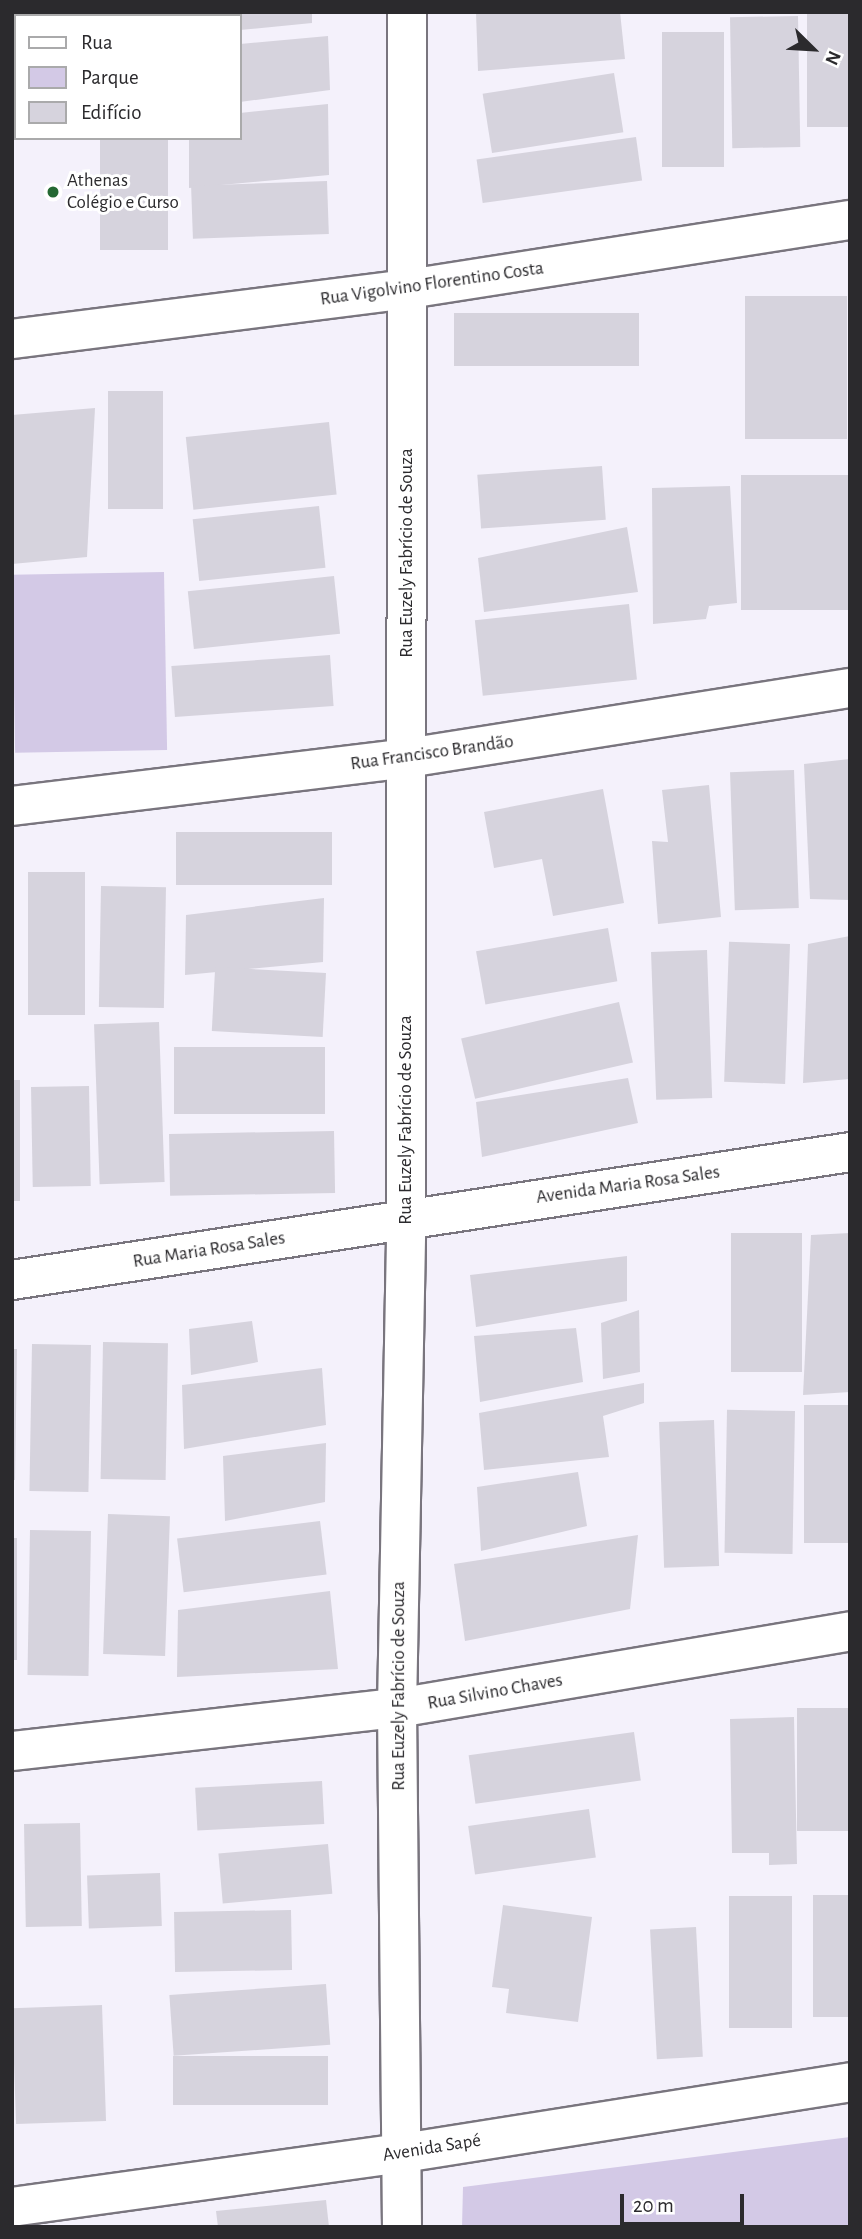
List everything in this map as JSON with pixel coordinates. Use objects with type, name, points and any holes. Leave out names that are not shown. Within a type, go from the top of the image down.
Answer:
[{"type":"street","name":"Rua Euzely Fabrício de Souza","points":[[402,2227],[397,1708],[406,1218],[407,12]]},
{"type":"street","name":"Rua Vigolvino Florentino Costa","points":[[12,339],[408,289],[850,220]]},
{"type":"street","name":"Rua Francisco Brandão","points":[[12,806],[407,758],[850,688]]},
{"type":"street","name":"Avenida Maria Rosa Sales","points":[[406,1218],[850,1152]]},
{"type":"street","name":"Rua Maria Rosa Sales","points":[[12,1280],[406,1218]]},
{"type":"street","name":"Rua Silvino Chaves","points":[[12,1751],[397,1708],[850,1631]]},
{"type":"street","name":"Avenida Sapé","points":[[12,2207],[403,2153],[850,2082]]},
{"type":"green space","points":[[164,572],[167,750],[15,753],[12,575]]},
{"type":"green space","points":[[850,2137],[850,2227],[462,2227],[463,2187]]},
{"type":"building","points":[[12,12],[90,12],[14,14],[12,58]]},
{"type":"building","points":[[101,12],[156,12],[156,14]]},
{"type":"building","points":[[312,12],[312,23],[242,30],[242,14],[181,14]]},
{"type":"building","points":[[476,12],[620,12],[625,59],[478,71]]},
{"type":"building","points":[[807,14],[850,14],[850,127],[807,127]]},
{"type":"building","points":[[798,16],[800,147],[732,148],[730,17]]},
{"type":"building","points":[[662,32],[724,32],[724,167],[662,167]]},
{"type":"building","points":[[328,36],[330,90],[242,102],[242,44]]},
{"type":"building","points":[[614,73],[623,132],[492,153],[483,94]]},
{"type":"building","points":[[328,104],[329,175],[189,188],[189,140],[242,140],[242,113]]},
{"type":"building","points":[[636,137],[642,181],[483,203],[477,159]]},
{"type":"building","points":[[100,140],[168,140],[168,250],[100,250]]},
{"type":"building","points":[[327,181],[329,234],[193,239],[191,186]]},
{"type":"building","points":[[745,296],[847,296],[847,439],[745,439]]},
{"type":"building","points":[[454,313],[639,313],[639,366],[454,366]]},
{"type":"building","points":[[108,391],[163,391],[163,509],[108,509]]},
{"type":"building","points":[[95,408],[87,557],[12,564],[12,415]]},
{"type":"building","points":[[329,422],[337,495],[193,510],[186,437]]},
{"type":"building","points":[[602,466],[606,520],[481,529],[477,475]]},
{"type":"building","points":[[741,475],[850,475],[850,610],[741,610]]},
{"type":"building","points":[[730,486],[737,603],[709,606],[706,619],[653,624],[652,488]]},
{"type":"building","points":[[319,506],[325,568],[199,581],[193,519]]},
{"type":"building","points":[[627,527],[638,592],[484,612],[478,558]]},
{"type":"building","points":[[334,576],[340,634],[194,649],[188,591]]},
{"type":"building","points":[[629,604],[637,680],[483,696],[475,620]]},
{"type":"building","points":[[330,655],[334,706],[175,717],[171,666]]},
{"type":"building","points":[[850,759],[850,900],[810,899],[804,764]]},
{"type":"building","points":[[794,770],[799,908],[735,910],[730,772]]},
{"type":"building","points":[[709,785],[721,917],[658,924],[652,841],[668,842],[662,790]]},
{"type":"building","points":[[603,789],[624,903],[553,916],[542,859],[494,868],[484,812]]},
{"type":"building","points":[[176,832],[332,832],[332,885],[176,885]]},
{"type":"building","points":[[28,872],[85,872],[85,1015],[28,1015]]},
{"type":"building","points":[[101,886],[166,887],[164,1008],[99,1007]]},
{"type":"building","points":[[324,898],[323,962],[185,975],[186,915]]},
{"type":"building","points":[[608,928],[617,981],[485,1004],[476,951]]},
{"type":"building","points":[[850,936],[850,1079],[803,1083],[808,944]]},
{"type":"building","points":[[729,942],[790,944],[785,1084],[724,1082]]},
{"type":"building","points":[[707,950],[712,1098],[656,1100],[651,952]]},
{"type":"building","points":[[215,967],[326,973],[323,1037],[212,1031]]},
{"type":"building","points":[[619,1002],[633,1062],[475,1099],[461,1038]]},
{"type":"building","points":[[159,1022],[165,1182],[100,1184],[94,1024]]},
{"type":"building","points":[[174,1047],[325,1047],[325,1114],[174,1114]]},
{"type":"building","points":[[628,1078],[638,1123],[482,1157],[476,1102]]},
{"type":"building","points":[[12,1080],[20,1080],[20,1201],[12,1201]]},
{"type":"building","points":[[89,1086],[91,1186],[33,1187],[31,1087]]},
{"type":"building","points":[[334,1131],[335,1193],[170,1196],[169,1134]]},
{"type":"building","points":[[731,1233],[802,1233],[802,1372],[731,1372]]},
{"type":"building","points":[[850,1233],[850,1392],[803,1395],[811,1235]]},
{"type":"building","points":[[627,1256],[627,1301],[476,1327],[470,1275]]},
{"type":"building","points":[[639,1310],[640,1372],[603,1379],[601,1323]]},
{"type":"building","points":[[252,1321],[258,1362],[191,1375],[189,1329]]},
{"type":"building","points":[[576,1328],[583,1382],[480,1402],[474,1336]]},
{"type":"building","points":[[103,1342],[168,1343],[166,1480],[101,1479]]},
{"type":"building","points":[[32,1344],[91,1345],[88,1492],[29,1491]]},
{"type":"building","points":[[12,1349],[17,1349],[15,1480],[12,1480]]},
{"type":"building","points":[[322,1368],[326,1425],[184,1449],[182,1385]]},
{"type":"building","points":[[644,1383],[644,1403],[603,1416],[609,1457],[484,1470],[479,1413]]},
{"type":"building","points":[[804,1405],[850,1405],[850,1543],[804,1543]]},
{"type":"building","points":[[727,1410],[795,1411],[793,1554],[725,1553]]},
{"type":"building","points":[[714,1420],[719,1566],[664,1568],[659,1422]]},
{"type":"building","points":[[326,1443],[325,1502],[225,1521],[223,1456]]},
{"type":"building","points":[[578,1472],[587,1526],[481,1551],[477,1487]]},
{"type":"building","points":[[108,1514],[170,1516],[165,1656],[103,1654]]},
{"type":"building","points":[[320,1521],[327,1575],[184,1592],[177,1539]]},
{"type":"building","points":[[30,1530],[91,1531],[88,1676],[27,1675]]},
{"type":"building","points":[[638,1535],[630,1609],[465,1641],[454,1564]]},
{"type":"building","points":[[12,1538],[17,1538],[17,1660],[12,1660]]},
{"type":"building","points":[[330,1591],[338,1669],[177,1677],[178,1610]]},
{"type":"building","points":[[797,1708],[850,1708],[850,1831],[797,1831]]},
{"type":"building","points":[[794,1717],[797,1864],[769,1865],[769,1853],[732,1853],[730,1719]]},
{"type":"building","points":[[634,1732],[641,1781],[475,1804],[469,1755]]},
{"type":"building","points":[[322,1781],[324,1824],[197,1831],[195,1788]]},
{"type":"building","points":[[589,1809],[596,1858],[475,1875],[468,1826]]},
{"type":"building","points":[[80,1823],[82,1926],[26,1927],[24,1824]]},
{"type":"building","points":[[328,1844],[332,1894],[223,1903],[218,1854]]},
{"type":"building","points":[[160,1873],[162,1926],[89,1929],[87,1876]]},
{"type":"building","points":[[813,1895],[850,1895],[850,2017],[813,2017]]},
{"type":"building","points":[[729,1896],[792,1896],[792,2028],[729,2028]]},
{"type":"building","points":[[503,1905],[592,1917],[578,2022],[506,2013],[509,1989],[492,1987]]},
{"type":"building","points":[[291,1910],[292,1970],[175,1972],[174,1912]]},
{"type":"building","points":[[696,1927],[703,2057],[657,2059],[650,1929]]},
{"type":"building","points":[[326,1984],[330,2045],[174,2056],[169,1995]]},
{"type":"building","points":[[102,2005],[106,2121],[16,2124],[12,2008]]},
{"type":"building","points":[[173,2056],[328,2056],[328,2105],[173,2105]]},
{"type":"building","points":[[326,2200],[329,2227],[218,2227],[216,2211]]},
{"type":"place","name":"Athenas Colégio e Curso","points":[[53,192]]}]
